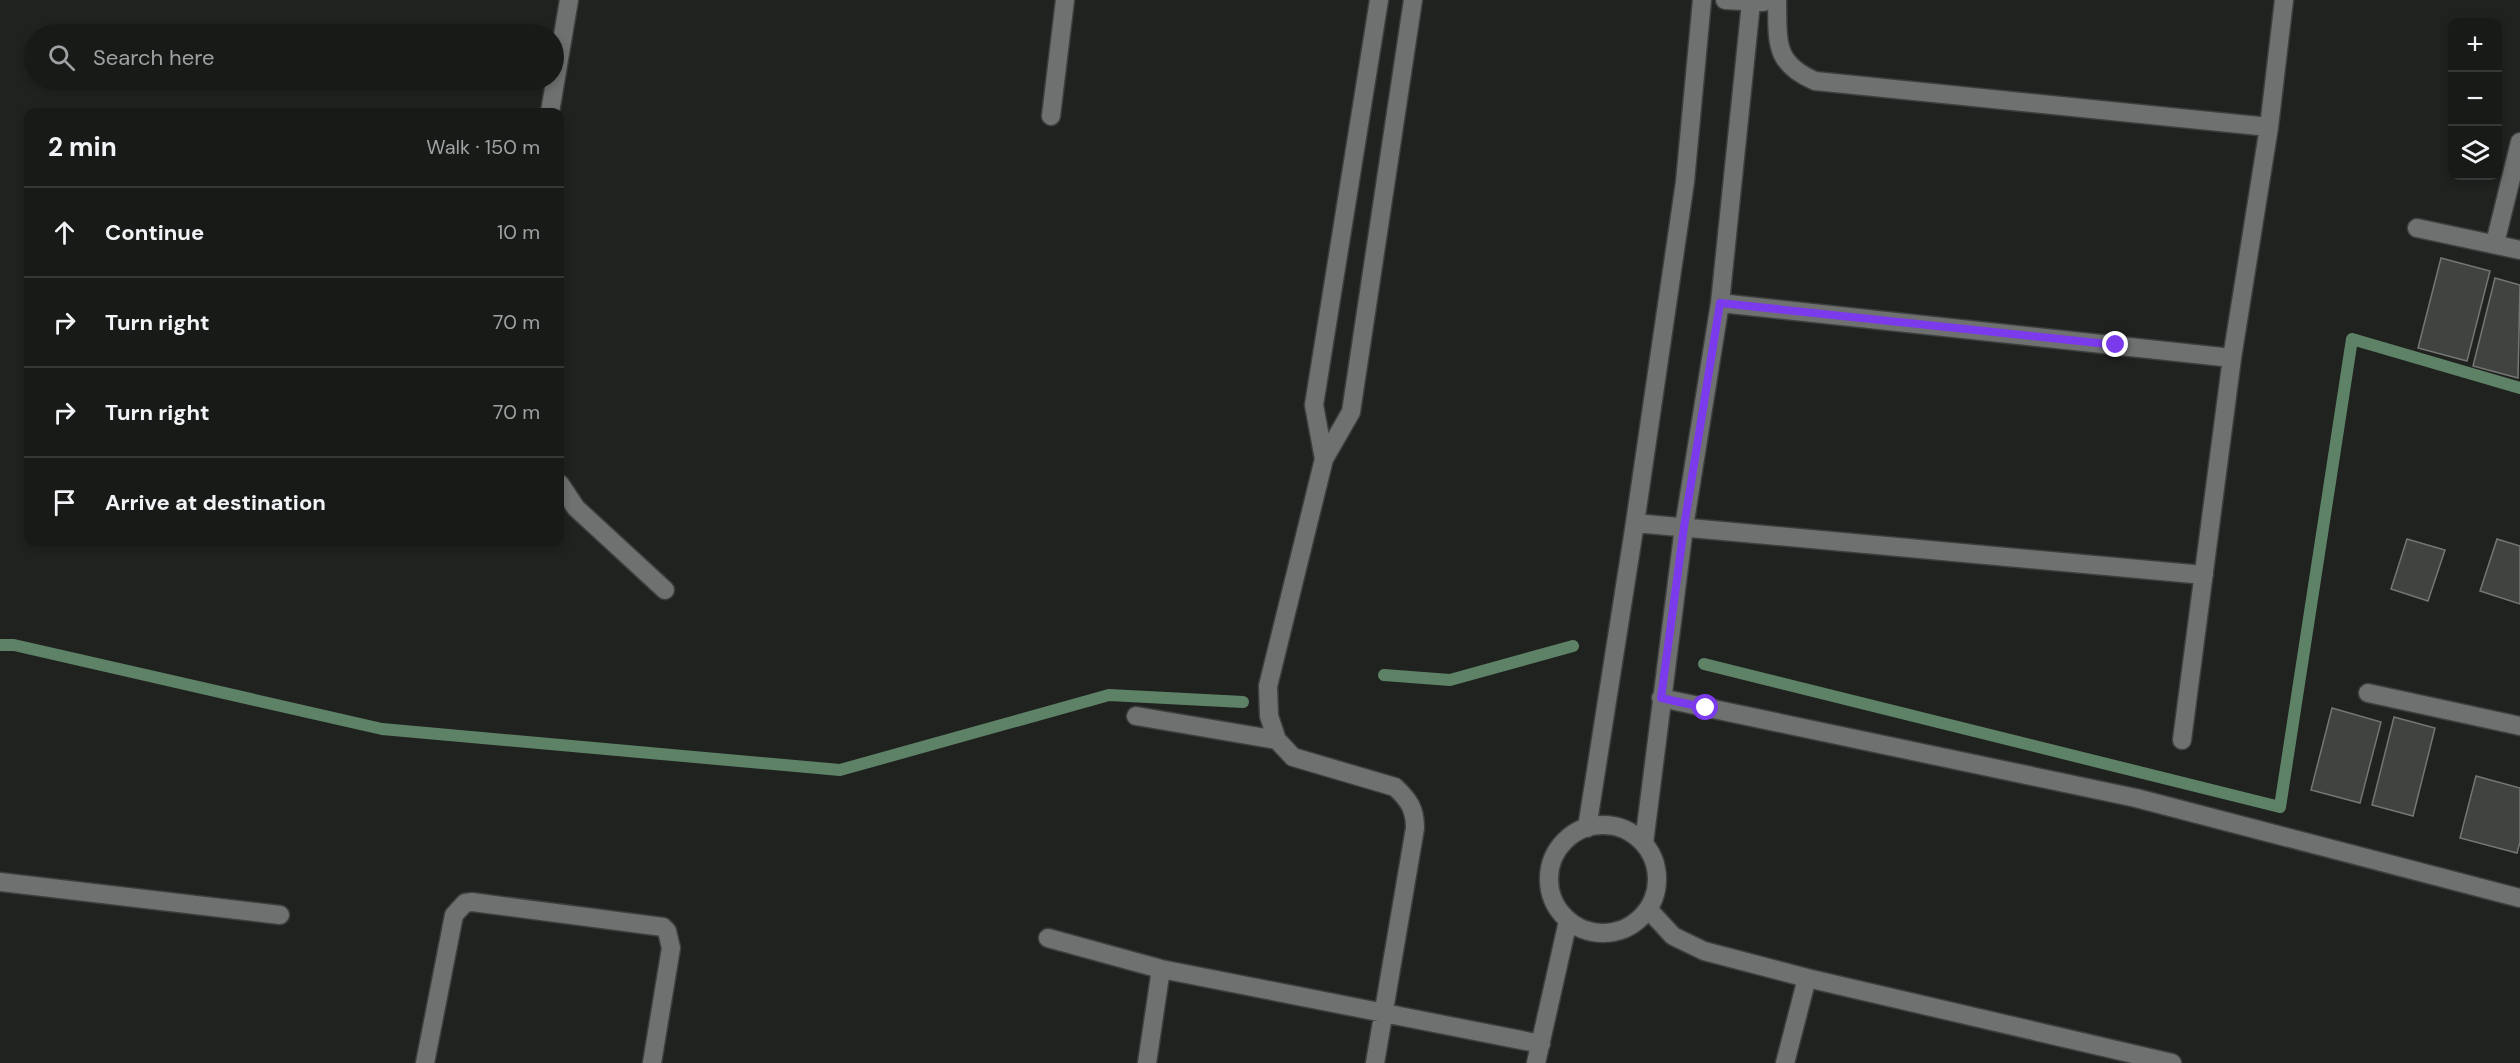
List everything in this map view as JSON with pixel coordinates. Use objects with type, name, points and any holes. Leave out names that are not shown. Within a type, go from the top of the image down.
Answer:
[{"type":"street","points":[[564,29],[569,0]]},
{"type":"street","points":[[1051,116],[1065,0]]},
{"type":"street","points":[[1324,459],[1314,405],[1379,0]]},
{"type":"street","points":[[1375,1063],[1415,828],[1415,813],[1408,798],[1395,787],[1293,757],[1277,740],[1269,716],[1268,686],[1324,459],[1352,412],[1413,0]]},
{"type":"street","points":[[1587,828],[1685,182],[1702,0]]},
{"type":"street","points":[[1725,0],[1751,3],[1770,0]]},
{"type":"street","points":[[1777,0],[1778,36],[1782,56],[1797,73],[1815,81],[2269,127]]},
{"type":"street","points":[[2182,740],[2232,358],[2269,127],[2284,0]]},
{"type":"street","points":[[1644,843],[1684,527],[1720,303],[1751,3]]},
{"type":"street","points":[[551,108],[554,90]]},
{"type":"street","points":[[2495,243],[2520,142]]},
{"type":"street","points":[[2417,228],[2520,250]]},
{"type":"street","points":[[1720,303],[2232,358]]},
{"type":"street","points":[[564,490],[576,508],[665,590]]},
{"type":"street","points":[[1635,523],[2204,575]]},
{"type":"street","points":[[2368,693],[2520,726]]},
{"type":"street","points":[[1661,698],[2136,798],[2520,898]]},
{"type":"street","points":[[1136,716],[1277,740]]},
{"type":"street","points":[[1614,825],[1630,832],[1644,843],[1654,858],[1658,876],[1656,893],[1648,909],[1636,922],[1620,931],[1593,933],[1568,921],[1557,907],[1550,890],[1550,873],[1554,855],[1565,841],[1587,828],[1614,825]]},
{"type":"street","points":[[0,882],[280,915]]},
{"type":"street","points":[[424,1063],[454,915],[465,903],[472,902],[663,927],[668,931],[671,948],[652,1063]]},
{"type":"street","points":[[1648,909],[1673,936],[1704,951],[1807,978],[2172,1063]]},
{"type":"street","points":[[1536,1063],[1568,921]]},
{"type":"street","points":[[1048,938],[1161,969],[1540,1044]]},
{"type":"street","points":[[1147,1063],[1161,969]]},
{"type":"street","points":[[1785,1063],[1807,978]]},
{"type":"building","points":[[2441,258],[2490,271],[2467,361],[2418,348]]},
{"type":"building","points":[[2495,278],[2520,285],[2518,378],[2473,366]]},
{"type":"building","points":[[2407,539],[2445,550],[2428,601],[2391,589]]},
{"type":"building","points":[[2497,539],[2520,546],[2520,604],[2480,591]]},
{"type":"building","points":[[2332,708],[2381,722],[2360,803],[2311,790]]},
{"type":"building","points":[[2394,717],[2435,728],[2413,816],[2372,805]]},
{"type":"building","points":[[2476,776],[2520,788],[2520,842],[2517,853],[2460,838]]},
{"type":"waterway","points":[[1704,664],[2280,807],[2352,339],[2520,388]]},
{"type":"waterway","points":[[0,645],[14,645],[382,729],[840,770],[1109,695],[1243,702]]},
{"type":"waterway","points":[[1384,675],[1450,680],[1573,646]]},
{"type":"route","points":[[1706,708],[1661,698],[1684,527],[1720,303],[2116,345]]}]
